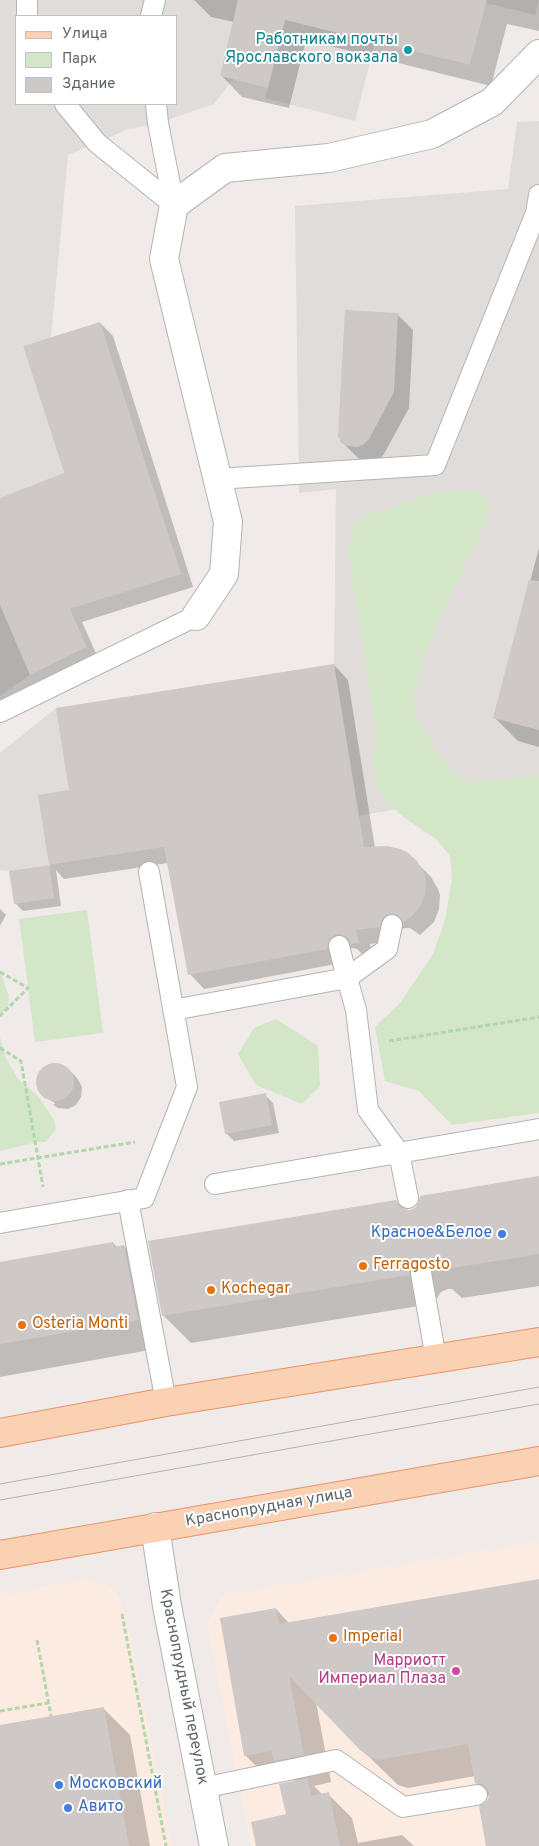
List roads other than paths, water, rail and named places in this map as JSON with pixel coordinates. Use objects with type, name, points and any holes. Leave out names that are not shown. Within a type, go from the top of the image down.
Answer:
[{"type":"main road","points":[[0,1433],[166,1402],[539,1342]]},
{"type":"main road","name":"Краснопрудная улица","points":[[0,1555],[539,1461]]},
{"type":"street","points":[[196,616],[224,574],[228,522],[164,259],[174,205],[225,168],[329,158],[432,134],[492,102],[539,56]]},
{"type":"street","name":"Краснопрудный переулок","points":[[155,1527],[167,1606],[214,1846]]},
{"type":"lane","points":[[27,0],[27,15]]},
{"type":"lane","points":[[151,15],[155,0]]},
{"type":"lane","points":[[66,105],[96,143],[174,205]]},
{"type":"lane","points":[[156,105],[174,205]]},
{"type":"lane","points":[[217,479],[435,465],[536,213],[539,195]]},
{"type":"lane","points":[[0,712],[196,616]]},
{"type":"lane","points":[[0,1223],[144,1198],[187,1087],[149,872]]},
{"type":"lane","points":[[173,1010],[347,978],[387,949],[392,925]]},
{"type":"lane","points":[[339,946],[356,1010],[368,1110],[399,1153],[408,1198]]},
{"type":"lane","points":[[215,1184],[539,1129]]},
{"type":"lane","points":[[128,1200],[166,1402]]},
{"type":"lane","points":[[421,1273],[436,1359]]},
{"type":"lane","points":[[202,1788],[336,1760],[403,1807],[477,1795]]},
{"type":"tram line","points":[[0,1484],[539,1387]]},
{"type":"tram line","points":[[0,1500],[539,1404]]},
{"type":"place","name":"Работникам почты Ярославского вокзала","points":[[408,50]]},
{"type":"place","name":"Красное&Белое","points":[[502,1234]]},
{"type":"place","name":"Ferragosto","points":[[363,1266]]},
{"type":"place","name":"Kochegar","points":[[211,1290]]},
{"type":"place","name":"Osteria Monti","points":[[22,1325]]},
{"type":"place","name":"Imperial","points":[[333,1638]]},
{"type":"place","name":"Марриотт Империал Плаза","points":[[456,1671]]},
{"type":"place","name":"Московский","points":[[59,1785]]},
{"type":"place","name":"Авито","points":[[68,1808]]}]
